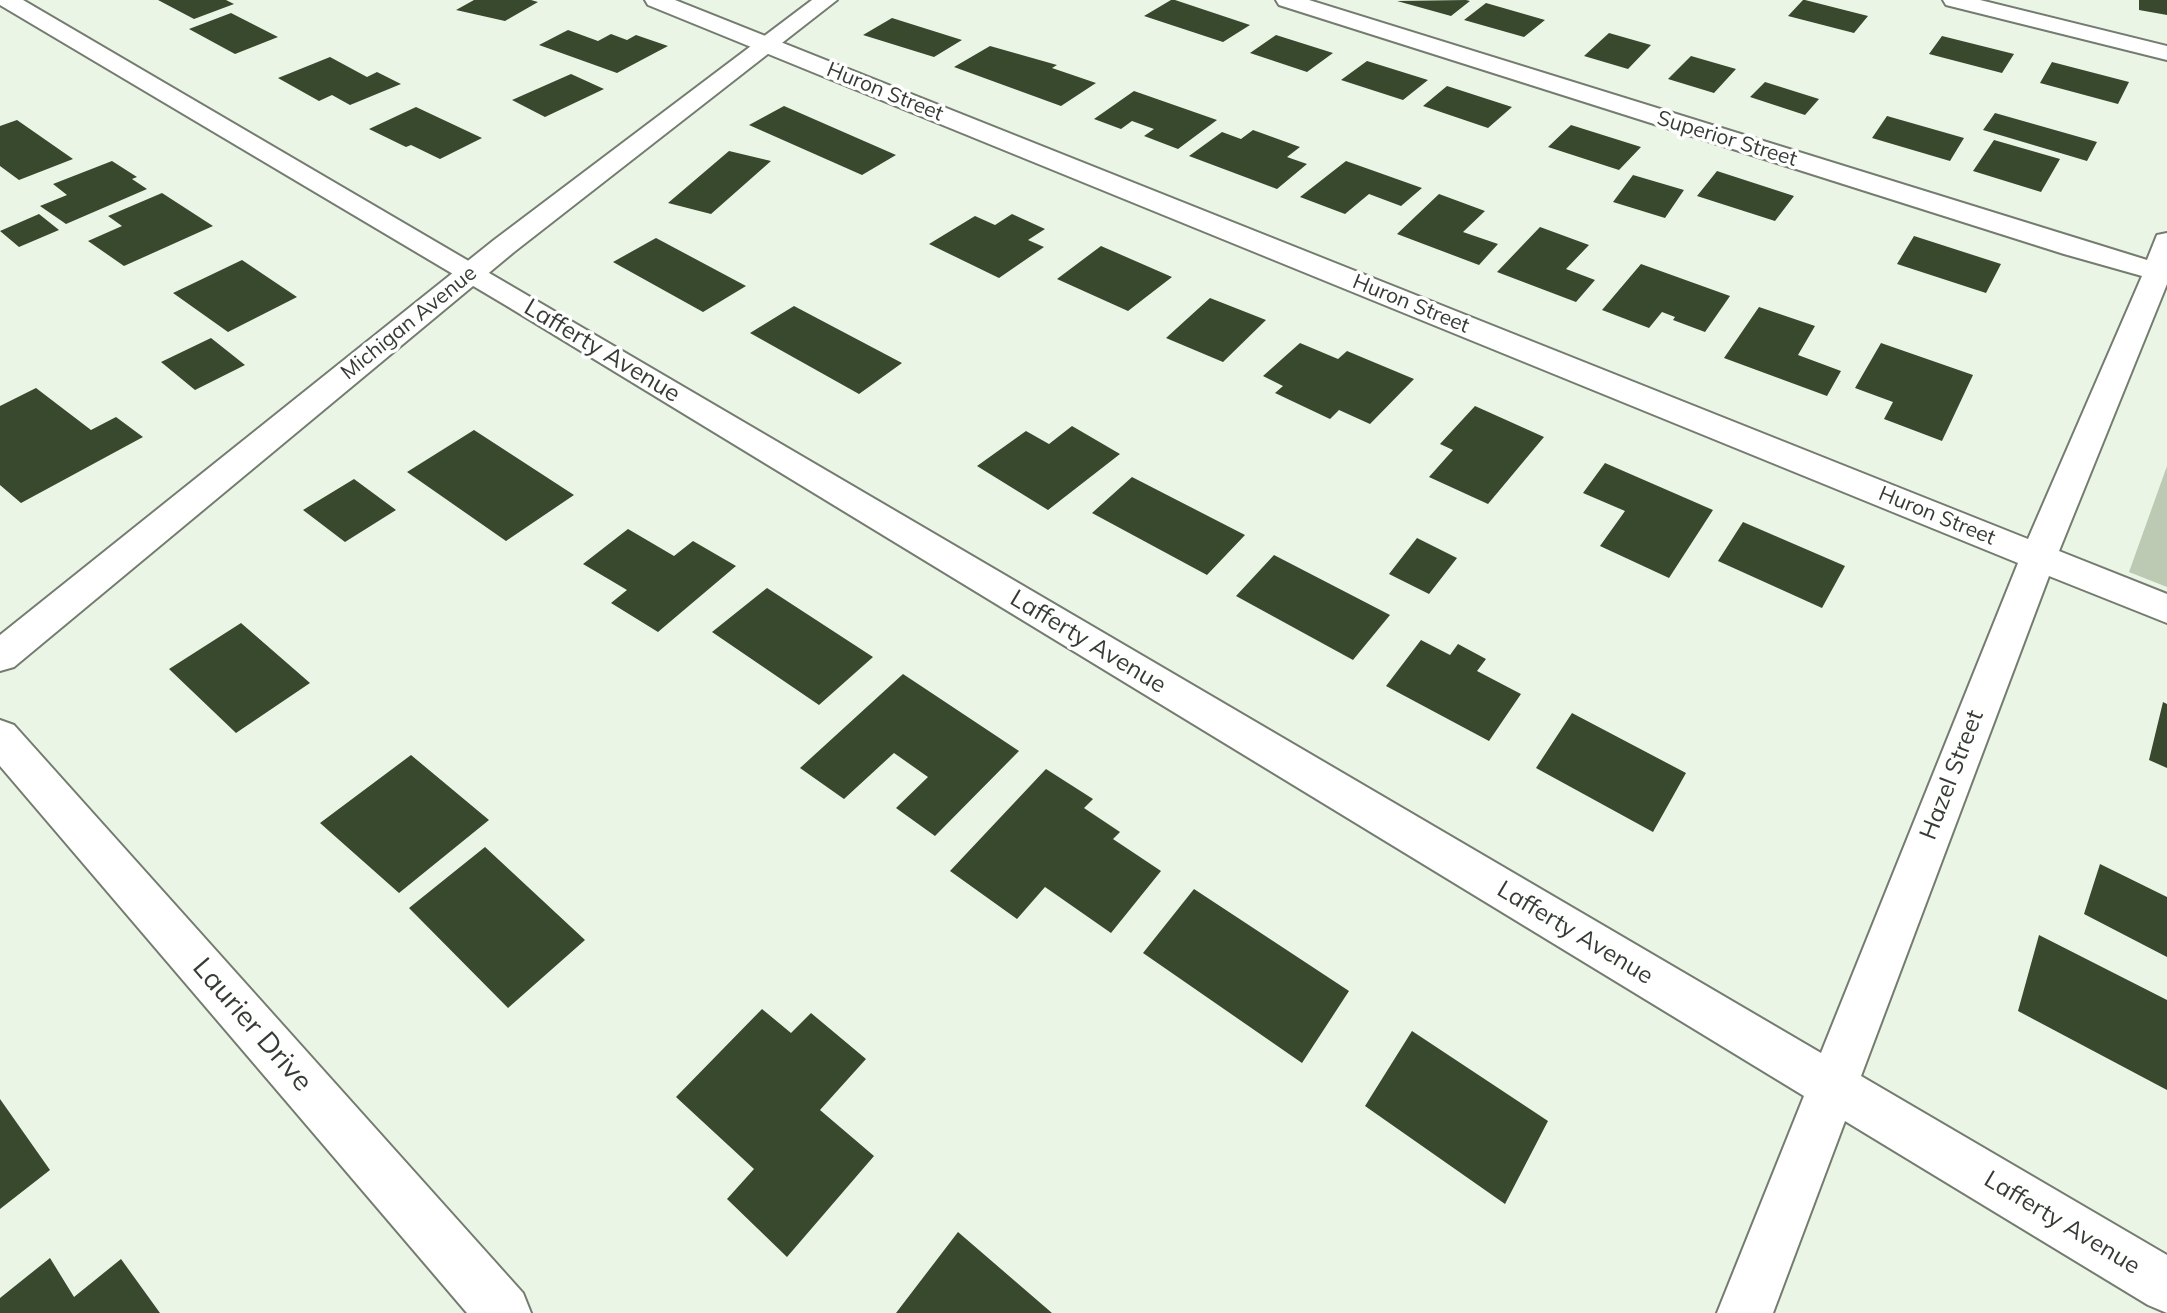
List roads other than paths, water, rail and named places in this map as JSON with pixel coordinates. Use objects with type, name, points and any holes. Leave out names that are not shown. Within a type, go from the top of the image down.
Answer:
[{"type":"street","name":"Lafferty Avenue","points":[[8,0],[472,273],[2167,1286]]},
{"type":"street","name":"Huron Street","points":[[656,0],[2167,609]]},
{"type":"street","name":"Michigan Avenue","points":[[0,656],[472,273],[826,0]]},
{"type":"street","name":"Superior Street","points":[[1287,0],[2074,248],[2164,262]]},
{"type":"street","points":[[1954,0],[2167,53]]},
{"type":"street","name":"Hazel Street","points":[[1745,1313],[2038,557],[2164,262]]},
{"type":"street","name":"Laurier Drive","points":[[0,737],[503,1313]]}]
